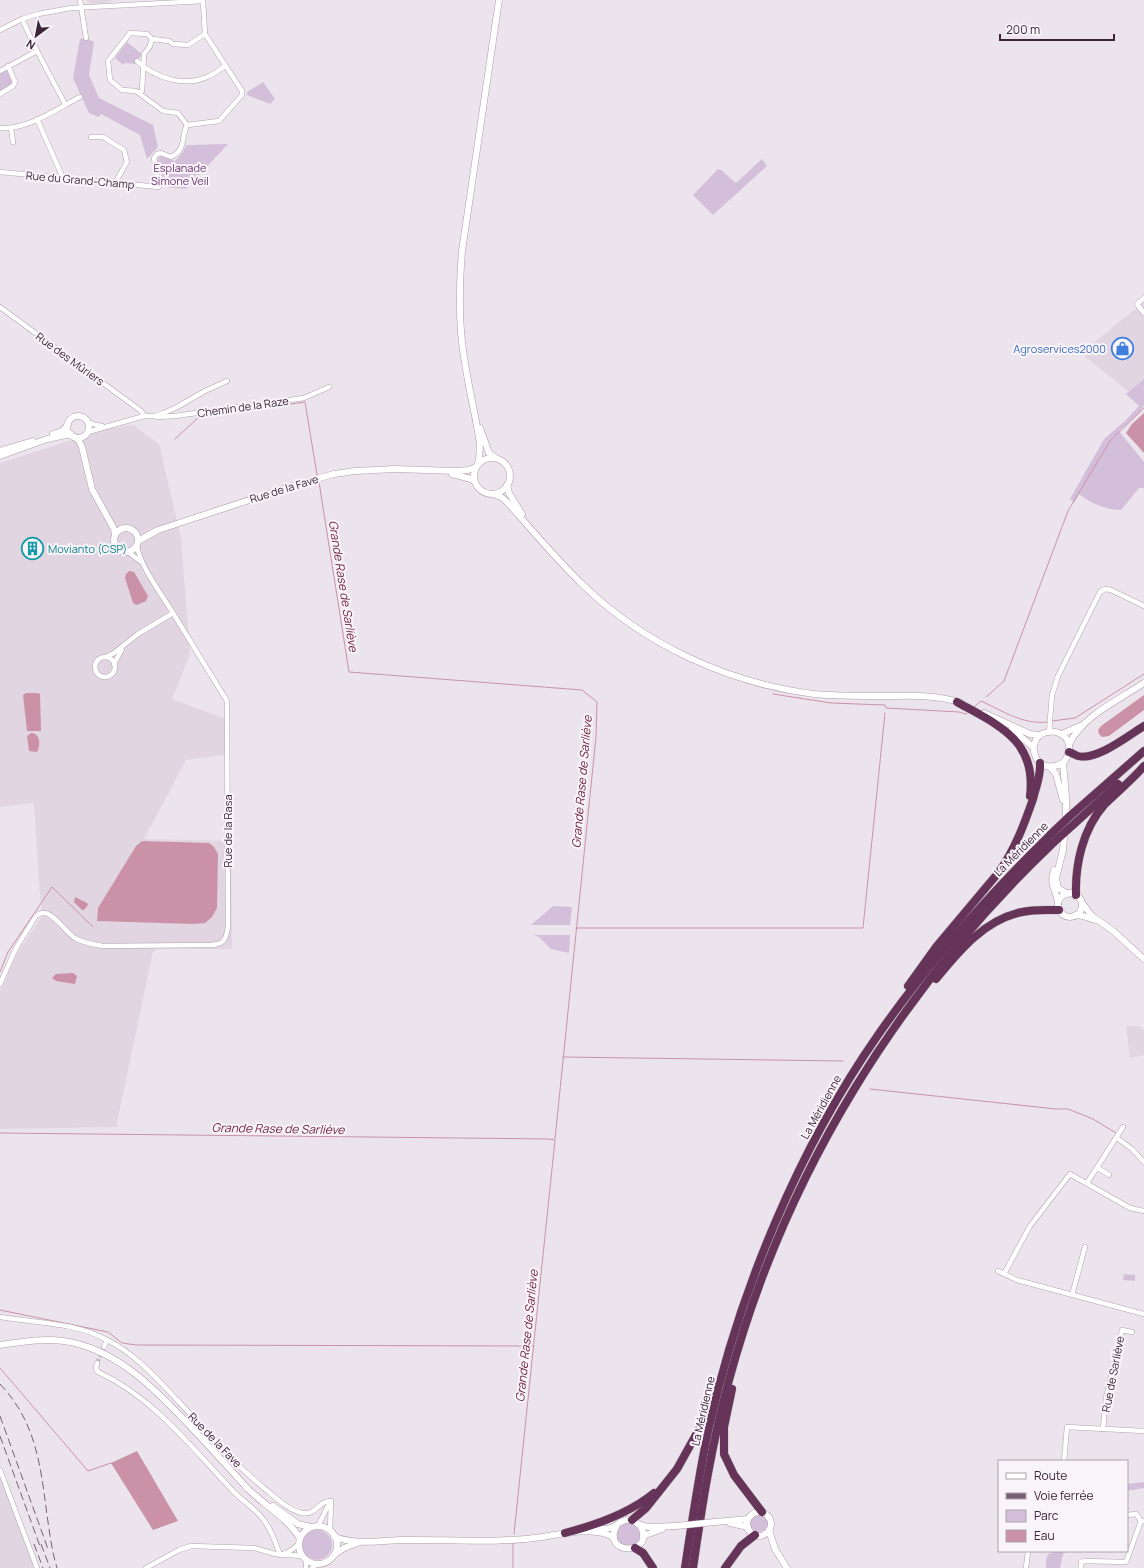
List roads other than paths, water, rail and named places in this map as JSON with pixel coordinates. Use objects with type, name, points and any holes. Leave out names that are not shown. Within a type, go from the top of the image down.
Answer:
[{"type":"highway","points":[[958,702],[994,722],[1010,734],[1020,746],[1027,760],[1031,786],[1026,814],[1017,843]]},
{"type":"highway","points":[[1069,748],[1079,756],[1087,756],[1101,752],[1144,726]]},
{"type":"highway","name":"La Méridienne","points":[[685,1568],[709,1427],[739,1320],[764,1251],[798,1174],[846,1085],[878,1034],[930,966],[975,911],[1144,751]]},
{"type":"highway","name":"La Méridienne","points":[[1072,820],[1144,761]]},
{"type":"highway","points":[[878,1034],[889,1013],[924,963],[999,872],[1017,843],[1038,781],[1040,763]]},
{"type":"highway","points":[[1076,895],[1076,884],[1082,846],[1094,818],[1144,766]]},
{"type":"highway","name":"La Méridienne","points":[[693,1568],[706,1482],[729,1381],[748,1318],[770,1258],[812,1164],[853,1089],[888,1034],[948,955],[1052,838]]},
{"type":"highway","points":[[888,1034],[906,1016],[950,961],[975,936],[994,923],[1010,915],[1059,906]]},
{"type":"highway","points":[[748,1318],[724,1427],[723,1446],[729,1467],[762,1512]]},
{"type":"highway","points":[[635,1522],[677,1468],[702,1424],[712,1393],[728,1355]]},
{"type":"highway","points":[[565,1533],[593,1525],[640,1502],[656,1492],[677,1468]]},
{"type":"highway","points":[[724,1568],[741,1546],[757,1535]]},
{"type":"highway","points":[[635,1548],[643,1553],[653,1568]]},
{"type":"main road","points":[[499,0],[462,251],[460,277],[460,322],[463,350],[480,444],[480,460],[474,471],[474,481],[481,491],[501,497],[507,502],[583,585],[623,619],[668,647],[717,670],[765,685],[814,694],[923,696],[958,702],[1030,734],[1040,735],[1054,731],[1062,734],[1066,739],[1069,748]]},
{"type":"main road","points":[[475,413],[489,453],[505,464],[508,469],[509,480],[507,485],[498,493],[493,494]]},
{"type":"main road","points":[[0,454],[26,443],[62,431],[71,419],[77,416],[83,417],[88,422],[89,427],[85,447],[86,462]]},
{"type":"main road","points":[[68,425],[69,432],[79,441],[82,447],[92,489],[114,529],[114,541],[121,550],[128,552],[132,551],[138,543],[136,532],[130,528],[117,526],[105,512]]},
{"type":"main road","points":[[0,454],[34,445],[47,439],[73,436],[81,437],[87,433]]},
{"type":"main road","points":[[476,466],[485,459],[496,458]]},
{"type":"main road","name":"Rue de la Fave","points":[[136,532],[158,530],[312,479],[355,471],[414,469],[456,472],[468,470],[476,466]]},
{"type":"main road","name":"Rue de la Fave","points":[[414,469],[455,474],[474,481]]},
{"type":"main road","points":[[507,485],[509,493],[537,535]]},
{"type":"main road","points":[[115,536],[123,528]]},
{"type":"main road","name":"Rue de la Fave","points":[[138,543],[158,530]]},
{"type":"main road","points":[[1062,734],[1083,724],[1100,711],[1144,683]]},
{"type":"main road","points":[[1005,723],[1034,747]]},
{"type":"main road","points":[[1050,767],[1062,763],[1067,758],[1073,736],[1083,724]]},
{"type":"main road","points":[[1040,735],[1034,747],[1035,756],[1040,763],[1050,767],[1056,774],[1063,801],[1062,843],[1052,878],[1052,884],[1057,896],[1061,914],[1068,917],[1076,915],[1083,916],[1103,924]]},
{"type":"main road","points":[[1062,763],[1066,797],[1064,842],[1056,884],[1060,890],[1068,894],[1076,895],[1086,910],[1112,930],[1144,959]]},
{"type":"main road","points":[[1059,906],[1062,897],[1068,894]]},
{"type":"main road","points":[[1076,915],[1080,911],[1082,903]]},
{"type":"main road","points":[[0,1345],[31,1341],[64,1342],[88,1348],[112,1358],[140,1377],[166,1401],[253,1493],[295,1528],[300,1540],[304,1558],[316,1566],[330,1560],[344,1548],[362,1542]]},
{"type":"main road","points":[[228,1466],[275,1509],[298,1524],[332,1533],[339,1539],[362,1542],[422,1540],[489,1541],[542,1538],[565,1533],[590,1532],[606,1534],[614,1538]]},
{"type":"main road","points":[[590,1532],[617,1525],[624,1520],[648,1527],[676,1526],[748,1519],[754,1513],[762,1512],[765,1513],[770,1519],[770,1530],[775,1549]]},
{"type":"main road","points":[[748,1519],[748,1527],[752,1533],[766,1539],[775,1549],[787,1568]]},
{"type":"main road","points":[[617,1525],[614,1529],[614,1538],[618,1545],[626,1549],[635,1548],[643,1536],[641,1527],[635,1522]]},
{"type":"main road","points":[[726,1522],[748,1527]]},
{"type":"main road","points":[[643,1536],[676,1526]]},
{"type":"main road","points":[[300,1540],[306,1530],[314,1527]]},
{"type":"main road","points":[[757,1535],[763,1535],[770,1530]]},
{"type":"main road","points":[[332,1533],[337,1545],[334,1555]]},
{"type":"street","points":[[80,0],[86,38]]},
{"type":"street","points":[[0,30],[22,19],[38,14],[81,6],[203,1],[205,34],[242,91],[242,96],[219,121],[187,125],[178,113],[163,111],[136,91],[122,90],[110,80],[108,61],[129,34],[147,34],[152,39],[169,41],[173,44],[188,45],[205,34]]},
{"type":"street","points":[[22,19],[65,104]]},
{"type":"street","points":[[140,93],[142,91],[144,54],[150,46],[152,39]]},
{"type":"street","points":[[0,71],[37,51]]},
{"type":"street","points":[[137,61],[144,67],[171,80],[195,81],[209,76],[225,66]]},
{"type":"street","points":[[0,94],[13,86],[15,82],[8,66]]},
{"type":"street","points":[[0,128],[12,128],[37,120],[80,97]]},
{"type":"street","points":[[37,120],[63,178]]},
{"type":"street","name":"Rue du Grand-Champ","points":[[0,172],[159,188],[154,158],[159,153],[171,157],[180,152],[187,125]]},
{"type":"street","points":[[12,128],[13,142]]},
{"type":"street","points":[[91,137],[103,137],[124,150],[127,162],[115,183]]},
{"type":"street","points":[[1144,298],[1137,304],[1144,313]]},
{"type":"street","name":"Rue des Mûriers","points":[[0,307],[141,411],[144,416]]},
{"type":"street","points":[[155,416],[177,407],[205,391],[227,381]]},
{"type":"street","name":"Chemin de la Raze","points":[[87,433],[144,416],[175,416],[304,398],[329,387]]},
{"type":"street","points":[[88,422],[96,425],[108,426]]},
{"type":"street","points":[[106,657],[109,658],[114,664],[115,670],[111,675],[104,677],[98,675],[95,670],[96,662],[126,645],[138,634],[173,613],[143,564],[138,553],[138,543]]},
{"type":"street","points":[[128,552],[143,564]]},
{"type":"street","points":[[1049,732],[1052,695],[1058,676],[1100,592],[1111,590],[1144,606]]},
{"type":"street","name":"Rue de la Rasa","points":[[0,984],[16,948],[36,916],[40,913],[45,912],[50,914],[66,932],[74,938],[84,943],[102,946],[219,944],[223,941],[227,933],[227,701],[173,613]]},
{"type":"street","points":[[114,664],[126,645]]},
{"type":"street","points":[[1087,1183],[1123,1127]]},
{"type":"street","points":[[1117,1138],[1132,1149],[1144,1162]]},
{"type":"street","points":[[1098,1168],[1109,1175]]},
{"type":"street","points":[[1004,1274],[1030,1226],[1070,1174],[1130,1208],[1144,1211]]},
{"type":"street","points":[[1072,1295],[1085,1246]]},
{"type":"street","points":[[998,1271],[1017,1280],[1144,1314]]},
{"type":"street","name":"Rue de la Fave","points":[[0,1317],[60,1325],[89,1332],[107,1340],[125,1351],[155,1377],[239,1465],[277,1499],[295,1510],[306,1513],[315,1510],[324,1501],[331,1501]]},
{"type":"street","name":"Rue de Sarliève","points":[[1103,1429],[1106,1398],[1122,1330],[1132,1332]]},
{"type":"street","points":[[104,1347],[107,1340]]},
{"type":"street","points":[[97,1363],[96,1369],[98,1372],[122,1385],[147,1402],[210,1465],[233,1491],[265,1521],[280,1555]]},
{"type":"street","points":[[1064,1460],[1067,1427],[1144,1431]]},
{"type":"street","points":[[0,1470],[37,1568]]},
{"type":"street","points":[[314,1527],[331,1501]]},
{"type":"street","points":[[331,1501],[332,1533]]},
{"type":"street","points":[[1081,1568],[1082,1562],[1084,1561],[1126,1562],[1142,1521],[1136,1514],[1128,1515]]},
{"type":"street","points":[[280,1555],[290,1551],[300,1540]]},
{"type":"street","points":[[146,1568],[179,1550],[191,1546],[254,1548],[280,1555],[304,1558],[306,1568]]},
{"type":"street","points":[[1026,1568],[1028,1552]]},
{"type":"water","points":[[1144,413],[1144,453],[1126,433],[1132,424]]},
{"type":"water","points":[[129,571],[134,572],[148,596],[146,601],[137,605],[133,603],[125,578]]},
{"type":"water","points":[[26,693],[40,694],[41,731],[27,731],[23,695]]},
{"type":"water","points":[[1144,695],[1144,710],[1109,736],[1102,737],[1099,734],[1098,730],[1101,726]]},
{"type":"water","points":[[31,733],[36,735],[39,740],[37,752],[29,751],[27,736]]},
{"type":"water","points":[[142,841],[209,843],[214,847],[218,854],[217,908],[212,917],[205,923],[193,924],[97,921],[98,908],[136,846]]},
{"type":"water","points":[[75,897],[87,903],[88,905],[84,910],[82,910],[74,902]]},
{"type":"water","points":[[73,973],[77,976],[75,984],[56,981],[52,978],[56,974]]},
{"type":"water","points":[[137,1451],[178,1521],[153,1530],[111,1463]]},
{"type":"waterway","name":"Grande Rase de Sarliève","points":[[175,439],[199,417],[305,402],[317,475]]},
{"type":"waterway","points":[[986,697],[1004,681],[1068,511],[1110,441],[1144,408]]},
{"type":"waterway","name":"Grande Rase de Sarliève","points":[[319,482],[349,672],[582,690],[597,702],[596,737],[555,1139]]},
{"type":"waterway","points":[[1052,721],[1075,718],[1144,674]]},
{"type":"waterway","points":[[773,694],[831,703],[885,705],[886,707]]},
{"type":"waterway","points":[[974,707],[981,701],[1005,713],[1022,719],[1048,722]]},
{"type":"waterway","points":[[886,708],[959,712],[966,714],[969,712]]},
{"type":"waterway","points":[[576,928],[863,928],[885,713]]},
{"type":"waterway","points":[[0,972],[8,952],[52,887],[93,927]]},
{"type":"waterway","points":[[563,1057],[843,1061]]},
{"type":"waterway","points":[[870,1089],[1056,1109],[1068,1109],[1093,1119],[1116,1133]]},
{"type":"waterway","name":"Grande Rase de Sarliève","points":[[0,1133],[555,1140],[514,1534]]},
{"type":"waterway","points":[[0,1310],[108,1332],[122,1343],[136,1345],[533,1346]]},
{"type":"waterway","points":[[0,1368],[88,1471],[111,1463]]},
{"type":"waterway","name":"Grande Rase de Sarliève","points":[[513,1543],[513,1568]]},
{"type":"tunnel","points":[[97,1363],[104,1347]]},
{"type":"railway","points":[[0,1384],[13,1400],[31,1434],[41,1470],[53,1553],[57,1568]]},
{"type":"railway","points":[[0,1416],[48,1549]]},
{"type":"railway","points":[[0,1436],[41,1549]]},
{"type":"railway","points":[[34,1544],[43,1568]]},
{"type":"railway","points":[[41,1544],[50,1568]]},
{"type":"place","name":"Agroservices2000","points":[[1122,349]]},
{"type":"place","name":"Movianto (CSP)","points":[[32,549]]},
{"type":"park label","name":"Esplanade Simone Veil","points":[[180,174]]}]
